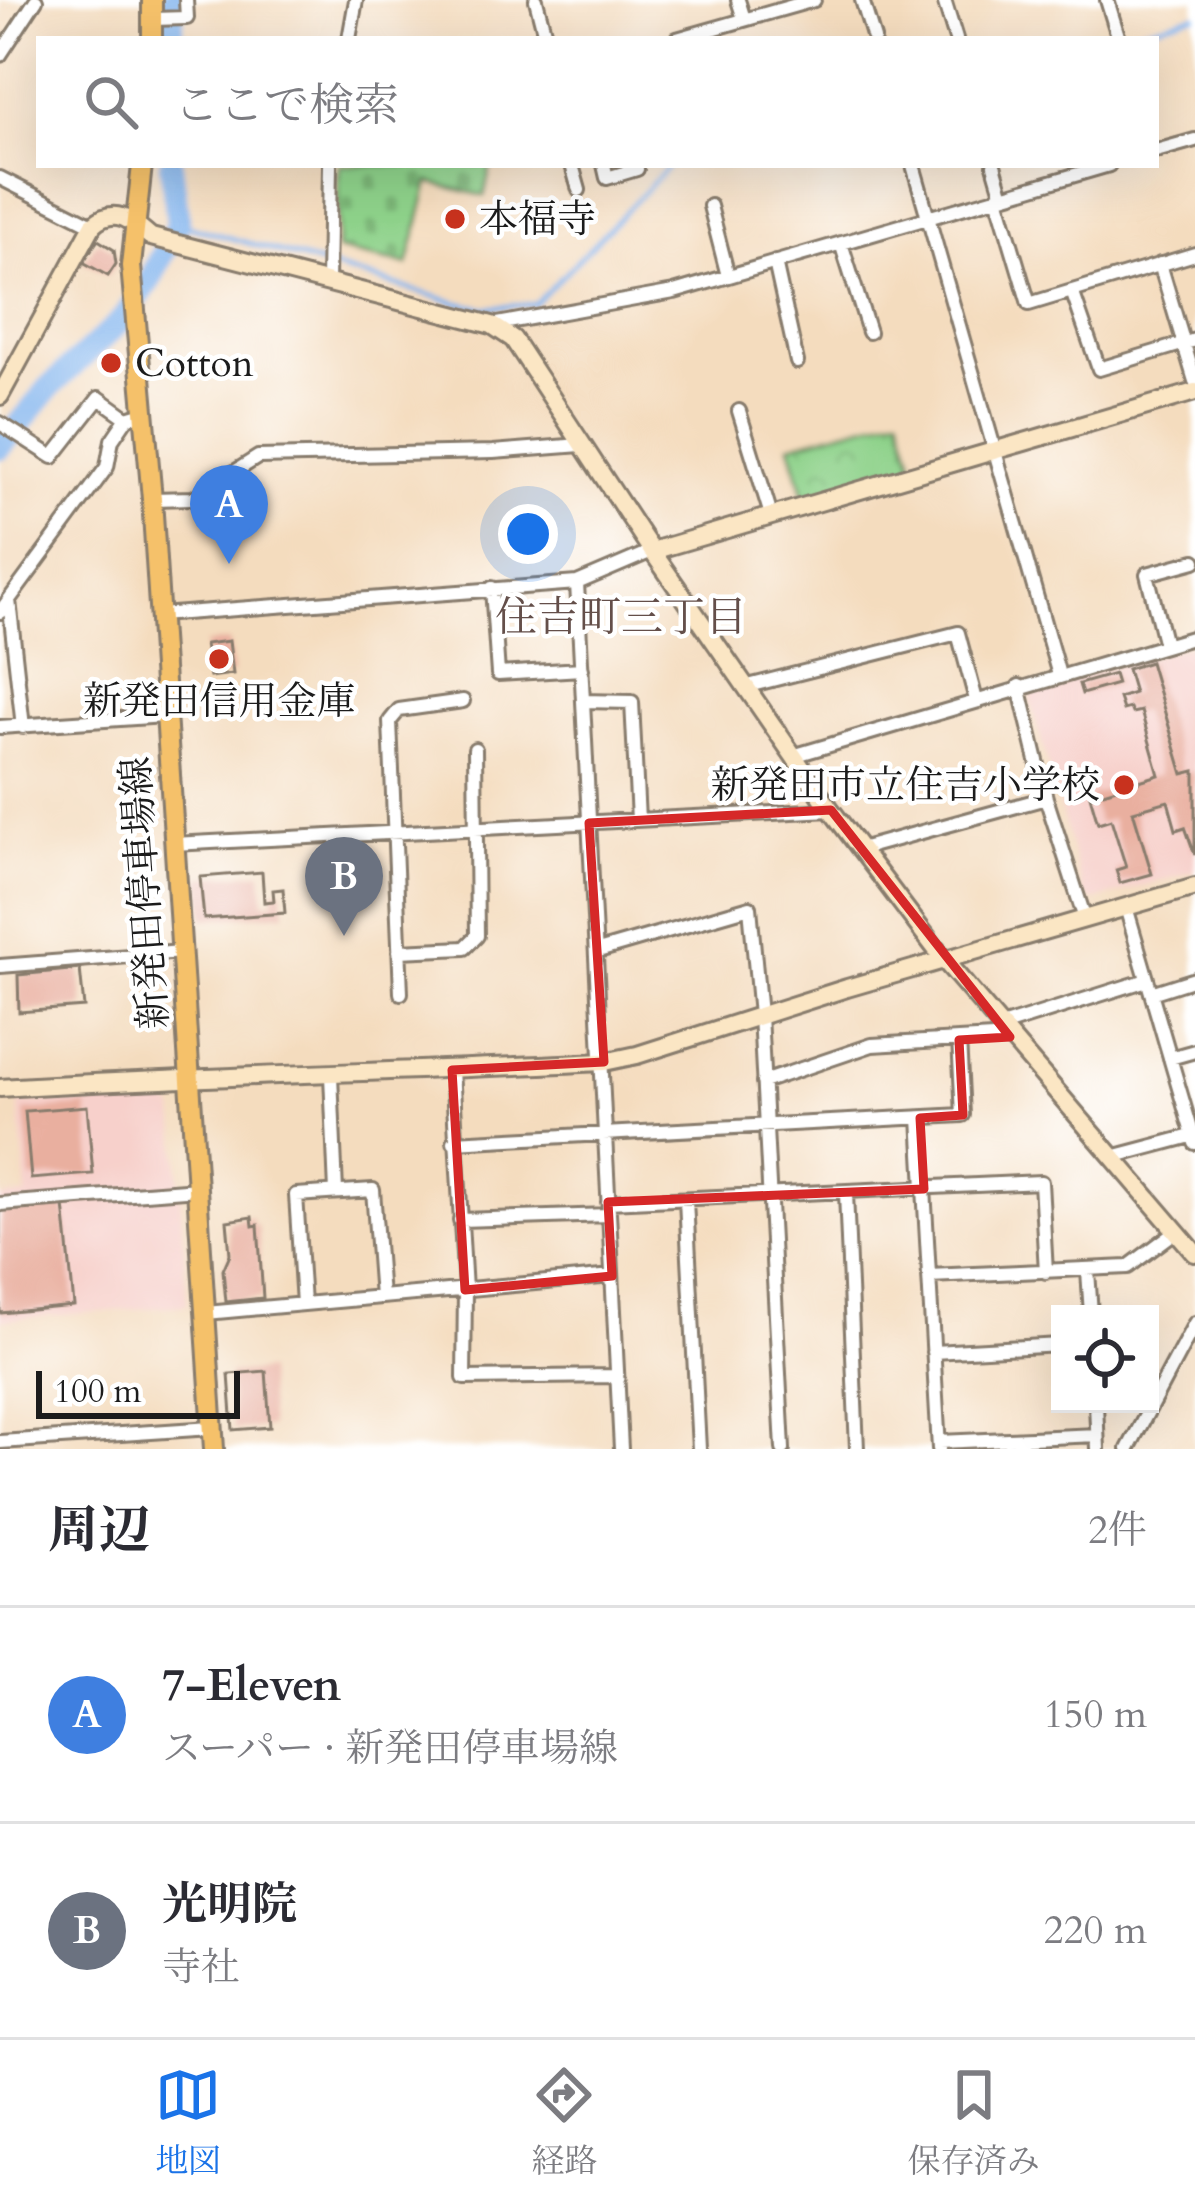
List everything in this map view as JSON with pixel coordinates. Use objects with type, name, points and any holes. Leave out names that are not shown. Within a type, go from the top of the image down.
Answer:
[{"type":"main road","points":[[142,168],[144,231]]},
{"type":"main road","name":"新発田停車場線","points":[[144,231],[131,266],[137,333],[135,416],[152,499],[214,1449]]},
{"type":"street","points":[[0,56],[36,0]]},
{"type":"street","points":[[156,19],[187,18],[186,0]]},
{"type":"street","points":[[350,36],[356,0]]},
{"type":"street","points":[[536,0],[545,36]]},
{"type":"street","points":[[739,0],[744,19]]},
{"type":"street","points":[[692,36],[814,0]]},
{"type":"street","points":[[862,0],[873,36]]},
{"type":"street","points":[[944,0],[955,36]]},
{"type":"street","points":[[1107,0],[1118,36]]},
{"type":"street","points":[[1159,150],[1195,140]]},
{"type":"street","points":[[328,282],[330,168]]},
{"type":"street","points":[[573,168],[579,190]]},
{"type":"street","points":[[605,168],[608,178],[637,168]]},
{"type":"street","points":[[914,168],[1059,675]]},
{"type":"street","points":[[995,168],[1029,304],[1195,254]]},
{"type":"street","points":[[492,325],[674,292],[1098,168]]},
{"type":"street","points":[[0,178],[93,225]]},
{"type":"street","points":[[710,206],[728,276]]},
{"type":"street","points":[[1,390],[93,225],[104,215],[119,214],[144,231],[186,246],[492,325],[513,339],[652,551],[860,849],[945,961],[1195,1253]]},
{"type":"street","points":[[841,243],[868,332]]},
{"type":"street","points":[[775,262],[797,362]]},
{"type":"street","points":[[1160,264],[1189,342],[1195,381]]},
{"type":"street","points":[[1072,291],[1099,369],[1189,342]]},
{"type":"street","points":[[159,615],[577,583],[652,551],[1195,392]]},
{"type":"street","points":[[3,425],[53,457],[99,398],[135,416],[112,440],[107,467],[4,606],[22,728]]},
{"type":"street","points":[[739,411],[771,515]]},
{"type":"street","points":[[152,499],[193,498],[258,457],[493,452],[581,445]]},
{"type":"street","points":[[1166,645],[1147,574],[1195,561]]},
{"type":"street","points":[[577,583],[621,1449]]},
{"type":"street","points":[[492,588],[497,674],[582,669]]},
{"type":"street","points":[[748,686],[958,633],[976,700]]},
{"type":"street","points":[[796,755],[1195,637]]},
{"type":"street","points":[[1019,686],[1046,798],[1085,919]]},
{"type":"street","points":[[401,993],[390,721],[399,710],[463,701]]},
{"type":"street","points":[[583,701],[632,701],[638,820]]},
{"type":"street","points":[[0,728],[165,716]]},
{"type":"street","points":[[399,951],[465,948],[477,936],[475,749]]},
{"type":"street","points":[[860,849],[1046,798]]},
{"type":"street","points":[[173,844],[831,810]]},
{"type":"street","points":[[0,1088],[191,1076],[331,1075],[604,1062],[1195,887]]},
{"type":"street","points":[[598,951],[750,907],[783,1449]]},
{"type":"street","points":[[1112,1157],[1194,1138],[1126,907]]},
{"type":"street","points":[[0,966],[182,952]]},
{"type":"street","points":[[763,1082],[872,1046],[959,1040],[1005,1031],[1149,987],[1195,979]]},
{"type":"street","points":[[454,1142],[963,1115],[959,1040]]},
{"type":"street","points":[[1170,1058],[1195,1051]]},
{"type":"street","points":[[452,1070],[465,1290],[464,1378],[617,1376]]},
{"type":"street","points":[[331,1075],[336,1192]]},
{"type":"street","points":[[920,1118],[939,1446],[1098,1442]]},
{"type":"street","points":[[460,1220],[686,1200],[1041,1182],[1046,1272]]},
{"type":"street","points":[[0,1204],[198,1189]]},
{"type":"street","points":[[303,1304],[296,1195],[373,1190],[381,1297]]},
{"type":"street","points":[[846,1193],[857,1449]]},
{"type":"street","points":[[686,1200],[699,1449]]},
{"type":"street","points":[[929,1276],[1128,1267],[1175,1232]]},
{"type":"street","points":[[1088,1271],[1090,1305]]},
{"type":"street","points":[[206,1313],[612,1276]]},
{"type":"street","points":[[1128,1449],[1195,1324]]},
{"type":"street","points":[[934,1352],[1051,1346]]},
{"type":"street","points":[[0,1442],[212,1428]]},
{"type":"highlighted area","points":[[831,810],[1010,1037],[959,1040],[963,1115],[920,1118],[924,1189],[608,1202],[612,1276],[465,1290],[452,1070],[604,1062],[589,823]]},
{"type":"shaded area","name":"新発田市立住吉小学校","points":[[1195,644],[1195,871],[1094,901],[1084,895],[1030,699],[1033,689]]},
{"type":"shaded area","points":[[156,1094],[175,1108],[187,1305],[0,1320],[0,1198],[27,1195],[19,1103]]},
{"type":"green space","points":[[339,168],[490,168],[484,196],[429,182],[408,265],[337,250]]},
{"type":"green space","points":[[900,415],[915,469],[805,499],[790,445]]},
{"type":"building","points":[[98,240],[114,250],[116,264],[108,276],[83,262]]},
{"type":"building","name":"新発田信用金庫","points":[[229,641],[233,674],[210,677],[205,644]]},
{"type":"building","points":[[1150,662],[1183,774],[1195,771],[1195,855],[1185,827],[1176,830],[1168,801],[1133,811],[1152,874],[1120,883],[1116,870],[1126,867],[1111,819],[1098,823],[1090,796],[1159,775],[1141,711],[1123,710],[1119,698],[1134,693],[1127,669]]},
{"type":"building","points":[[1114,674],[1117,684],[1082,694],[1079,684]]},
{"type":"building","points":[[262,872],[264,902],[274,901],[273,890],[283,889],[285,913],[204,919],[200,877]]},
{"type":"building","points":[[80,969],[84,1007],[19,1012],[18,975]]},
{"type":"building","points":[[87,1106],[93,1174],[31,1179],[25,1111]]},
{"type":"building","points":[[64,1205],[74,1306],[0,1313],[0,1211]]},
{"type":"building","points":[[252,1217],[253,1226],[258,1225],[263,1298],[226,1302],[227,1221]]},
{"type":"building","points":[[266,1371],[270,1427],[233,1430],[229,1374]]},
{"type":"waterway","points":[[172,0],[172,36]]},
{"type":"waterway","points":[[1120,36],[1195,15]]},
{"type":"waterway","points":[[0,448],[49,388],[124,318],[151,278],[178,223],[171,168]]},
{"type":"waterway","points":[[178,223],[458,303],[485,308],[535,304],[667,168]]},
{"type":"place","name":"本福寺","points":[[455,219]]},
{"type":"place","name":"Cotton","points":[[111,363]]},
{"type":"place","name":"7-Eleven","points":[[229,564]]},
{"type":"place","name":"新発田信用金庫","points":[[219,659]]},
{"type":"place","name":"新発田市立住吉小学校","points":[[1124,785]]},
{"type":"place","name":"光明院","points":[[344,936]]},
{"type":"district","name":"住吉町三丁目","points":[[621,617]]}]
